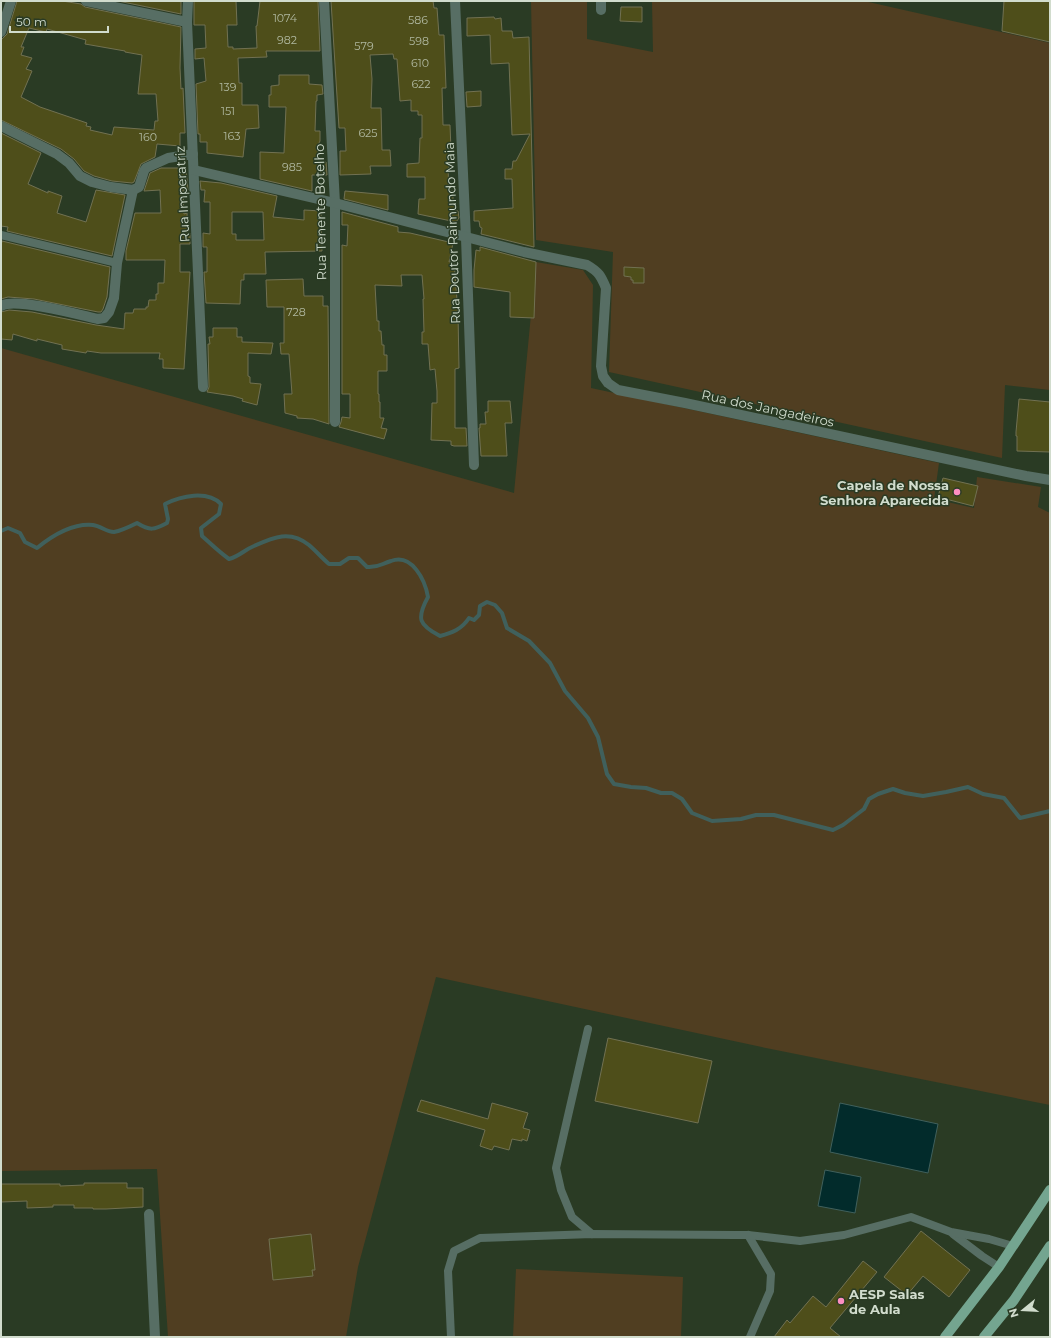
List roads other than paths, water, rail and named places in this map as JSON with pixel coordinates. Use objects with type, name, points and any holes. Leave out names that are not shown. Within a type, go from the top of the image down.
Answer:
[{"type":"main road","points":[[945,1337],[1000,1267],[1050,1190]]},
{"type":"main road","points":[[984,1337],[1014,1300],[1050,1246]]},
{"type":"street","points":[[1,32],[11,1]]},
{"type":"street","points":[[86,1],[187,22]]},
{"type":"street","name":"Rua Imperatriz","points":[[188,1],[187,22],[192,154],[194,170],[203,387]]},
{"type":"street","name":"Rua Tenente Botelho","points":[[324,1],[335,203],[335,422]]},
{"type":"street","name":"Rua Doutor Raimundo Maia","points":[[455,1],[466,238],[474,465]]},
{"type":"street","points":[[1,126],[57,154],[69,163],[80,176],[92,182],[110,187],[133,190],[139,187],[146,168],[168,158],[192,154]]},
{"type":"street","points":[[194,170],[335,203],[466,238]]},
{"type":"street","points":[[1,306],[4,304],[13,303],[52,308],[94,318],[104,318],[109,312],[114,298],[117,263],[133,190]]},
{"type":"street","name":"Rua dos Jangadeiros","points":[[466,238],[587,265],[596,270],[602,278],[606,288],[602,371],[603,376],[608,383],[618,390],[1050,480]]},
{"type":"street","points":[[149,1214],[155,1337]]},
{"type":"lane","points":[[1,235],[117,263]]},
{"type":"lane","points":[[588,1029],[556,1168],[561,1190],[572,1217],[592,1234]]},
{"type":"lane","points":[[451,1337],[448,1270],[454,1251],[480,1238],[592,1234],[748,1235],[800,1241],[844,1235],[911,1217],[951,1232],[989,1239],[1013,1246]]},
{"type":"lane","points":[[951,1232],[982,1256],[1000,1267]]},
{"type":"lane","points":[[748,1235],[771,1274],[770,1291],[750,1337]]},
{"type":"water","points":[[840,1103],[938,1124],[928,1173],[830,1152]]},
{"type":"water","points":[[825,1170],[861,1177],[855,1213],[818,1206]]},
{"type":"waterway","points":[[1,531],[8,528],[20,533],[25,542],[37,548],[56,534],[78,526],[93,525],[114,532],[137,523],[152,529],[167,523],[168,519],[165,504],[186,497],[201,496],[209,497],[221,504],[219,514],[201,528],[202,536],[229,559],[268,540],[282,536],[289,536],[302,540],[329,564],[340,564],[349,558],[358,558],[367,567],[377,566],[391,561],[405,561],[411,564],[421,576],[424,583],[428,597],[421,616],[424,625],[440,636],[460,628],[469,618],[474,620],[479,615],[480,606],[487,602],[495,605],[502,613],[507,628],[529,641],[550,663],[565,691],[588,718],[598,737],[607,774],[614,784],[646,788],[661,793],[672,793],[682,799],[692,813],[712,821],[741,819],[756,815],[774,815],[833,830],[843,825],[864,809],[869,799],[893,789],[923,796],[968,787],[983,794],[1004,798],[1020,818],[1050,811]]},
{"type":"place","name":"Capela de Nossa Senhora Aparecida","points":[[957,492]]},
{"type":"place","name":"AESP Salas de Aula","points":[[841,1301]]}]
